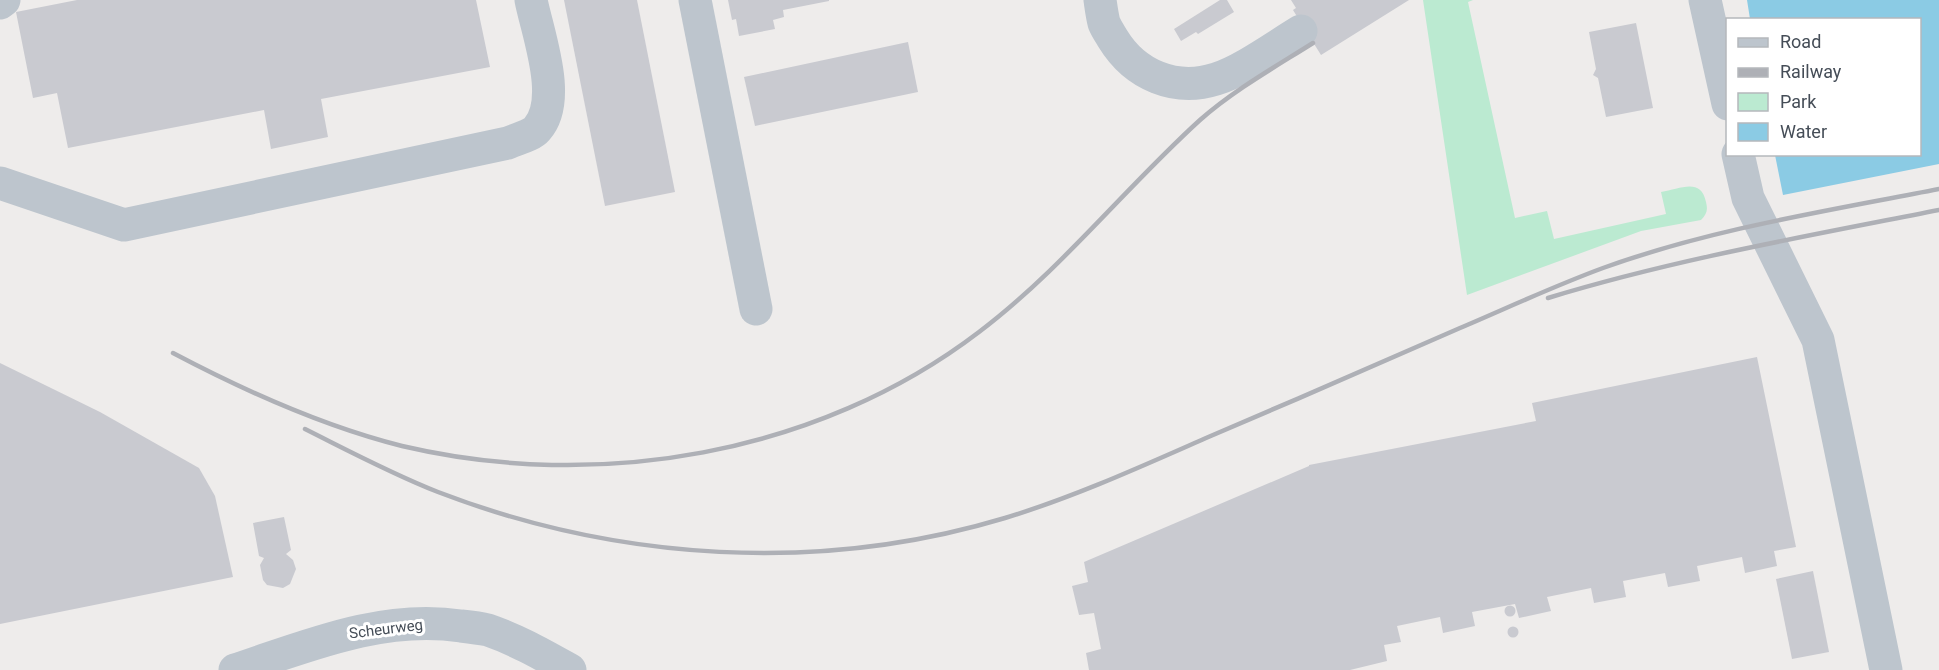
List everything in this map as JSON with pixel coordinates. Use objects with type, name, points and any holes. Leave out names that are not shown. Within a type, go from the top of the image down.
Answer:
[{"type":"street","points":[[0,3],[4,0]]},
{"type":"street","points":[[0,183],[124,225],[508,143],[536,130],[549,107],[548,79],[531,0]]},
{"type":"street","points":[[695,0],[756,309]]},
{"type":"street","points":[[1100,0],[1105,25],[1120,50],[1138,69],[1161,80],[1186,84],[1216,80],[1301,31]]},
{"type":"street","points":[[1705,0],[1726,95]]},
{"type":"street","points":[[1738,156],[1748,198],[1818,340],[1886,670]]},
{"type":"street","name":"Scheurweg","points":[[235,670],[342,635],[394,625],[439,623],[486,629],[524,644],[570,670]]},
{"type":"green space","points":[[1423,0],[1473,0],[1468,2],[1515,218],[1547,211],[1554,239],[1666,214],[1661,192],[1689,186],[1700,189],[1703,194],[1707,210],[1703,218],[1641,231],[1467,295]]},
{"type":"water","points":[[1747,0],[1939,0],[1939,164],[1783,195],[1775,156],[1921,156],[1921,18],[1750,18]]},
{"type":"building","points":[[77,0],[476,0],[490,67],[321,99],[328,137],[271,149],[264,110],[68,148],[57,93],[33,98],[16,12]]},
{"type":"building","points":[[564,0],[637,0],[675,192],[605,206]]},
{"type":"building","points":[[728,0],[829,1],[783,10],[784,17],[773,20],[775,29],[739,36],[736,19],[732,20]]},
{"type":"building","points":[[1220,0],[1227,0],[1234,12],[1198,34],[1196,32],[1181,41],[1174,29]]},
{"type":"building","points":[[1291,0],[1409,0],[1321,55],[1293,10],[1296,8]]},
{"type":"building","points":[[1636,23],[1653,108],[1606,117],[1598,78],[1593,75],[1596,69],[1589,32]]},
{"type":"building","points":[[908,42],[918,92],[755,126],[744,77]]},
{"type":"building","points":[[1757,357],[1796,547],[1774,551],[1777,566],[1745,573],[1742,557],[1697,566],[1700,581],[1668,587],[1665,573],[1623,581],[1626,597],[1594,603],[1591,588],[1547,597],[1551,611],[1519,618],[1515,604],[1472,612],[1475,626],[1443,633],[1440,617],[1397,626],[1401,642],[1384,645],[1387,661],[1350,670],[1089,670],[1086,653],[1101,649],[1094,613],[1079,615],[1072,586],[1088,582],[1084,562],[1309,465],[1536,421],[1532,403]]},
{"type":"building","points":[[0,363],[100,412],[199,468],[215,496],[233,577],[0,624]]},
{"type":"building","points":[[284,517],[291,550],[286,554],[293,560],[296,569],[290,584],[283,588],[267,585],[263,580],[260,565],[264,558],[259,556],[253,523]]},
{"type":"building","points":[[1813,571],[1829,652],[1792,659],[1776,579]]},
{"type":"building","points":[[1510,605],[1516,611],[1510,617],[1504,611]]},
{"type":"building","points":[[1513,627],[1517,628],[1517,636],[1513,637],[1509,636],[1508,632],[1509,628]]},
{"type":"railway","points":[[173,353],[228,381],[313,418],[402,446],[476,459],[552,465],[628,463],[703,452],[777,434],[848,408],[916,374],[979,332],[1009,308],[1065,256],[1200,120],[1241,89],[1313,43]]},
{"type":"railway","points":[[305,429],[387,470],[438,492],[506,515],[576,533],[647,545],[719,552],[791,553],[863,547],[935,536],[1005,518],[1056,501],[1132,471],[1549,290],[1644,254],[1770,222],[1939,189]]},
{"type":"railway","points":[[1548,298],[1693,260],[1939,210]]}]
